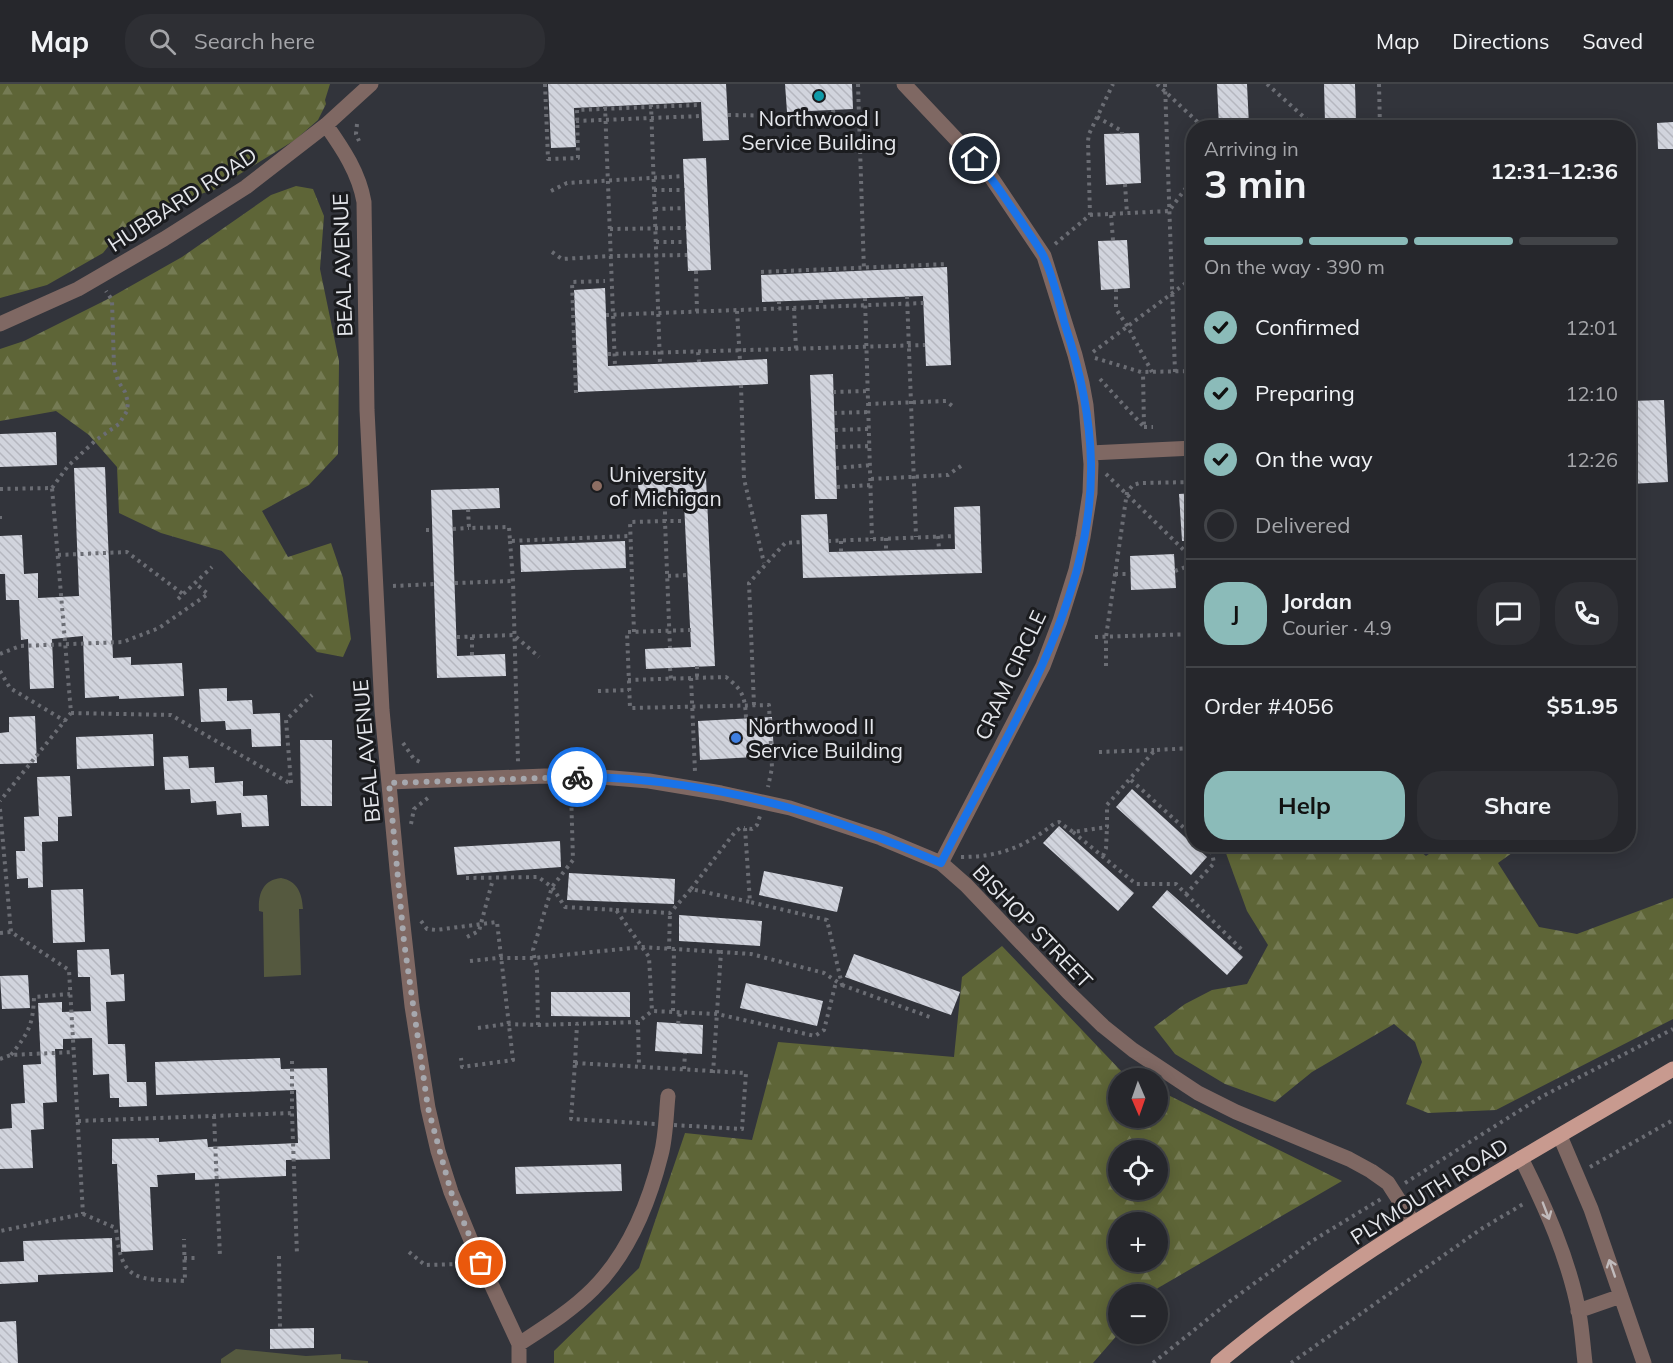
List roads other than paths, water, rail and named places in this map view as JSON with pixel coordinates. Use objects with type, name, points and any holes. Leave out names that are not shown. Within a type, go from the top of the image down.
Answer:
[{"type":"main road","name":"PLYMOUTH ROAD","points":[[1218,1363],[1326,1281],[1413,1222],[1673,1069]]},
{"type":"street","name":"HUBBARD ROAD","points":[[0,324],[78,289],[164,239],[246,187],[326,125],[370,84]]},
{"type":"street","name":"CRAM CIRCLE","points":[[904,84],[989,174],[1044,256],[1080,374],[1086,405],[1090,458],[1090,493],[1083,537],[1076,570],[1060,621],[1043,666],[941,863]]},
{"type":"street","name":"BEAL AVENUE","points":[[326,125],[355,171],[364,202],[367,410],[382,710],[404,942],[428,1108],[451,1192],[519,1344],[518,1362]]},
{"type":"street","points":[[1090,458],[1186,449]]},
{"type":"street","name":"BISHOP STREET","points":[[389,783],[545,776],[601,777],[721,792],[790,808],[881,838],[941,863],[979,898],[1075,999],[1132,1050],[1198,1093],[1236,1112],[1349,1159],[1388,1183],[1413,1222]]},
{"type":"street","points":[[519,1344],[570,1310],[594,1288],[619,1256],[637,1224],[661,1153],[668,1096]]},
{"type":"street","points":[[1560,1136],[1591,1209],[1644,1363]]},
{"type":"street","points":[[1521,1158],[1539,1195],[1562,1254],[1578,1311],[1585,1363]]},
{"type":"street","points":[[1578,1311],[1621,1296]]},
{"type":"place","name":"Northwood I Service Building","points":[[819,96]]},
{"type":"place","name":"University of Michigan","points":[[597,486]]},
{"type":"place","name":"Northwood II Service Building","points":[[736,738]]}]
